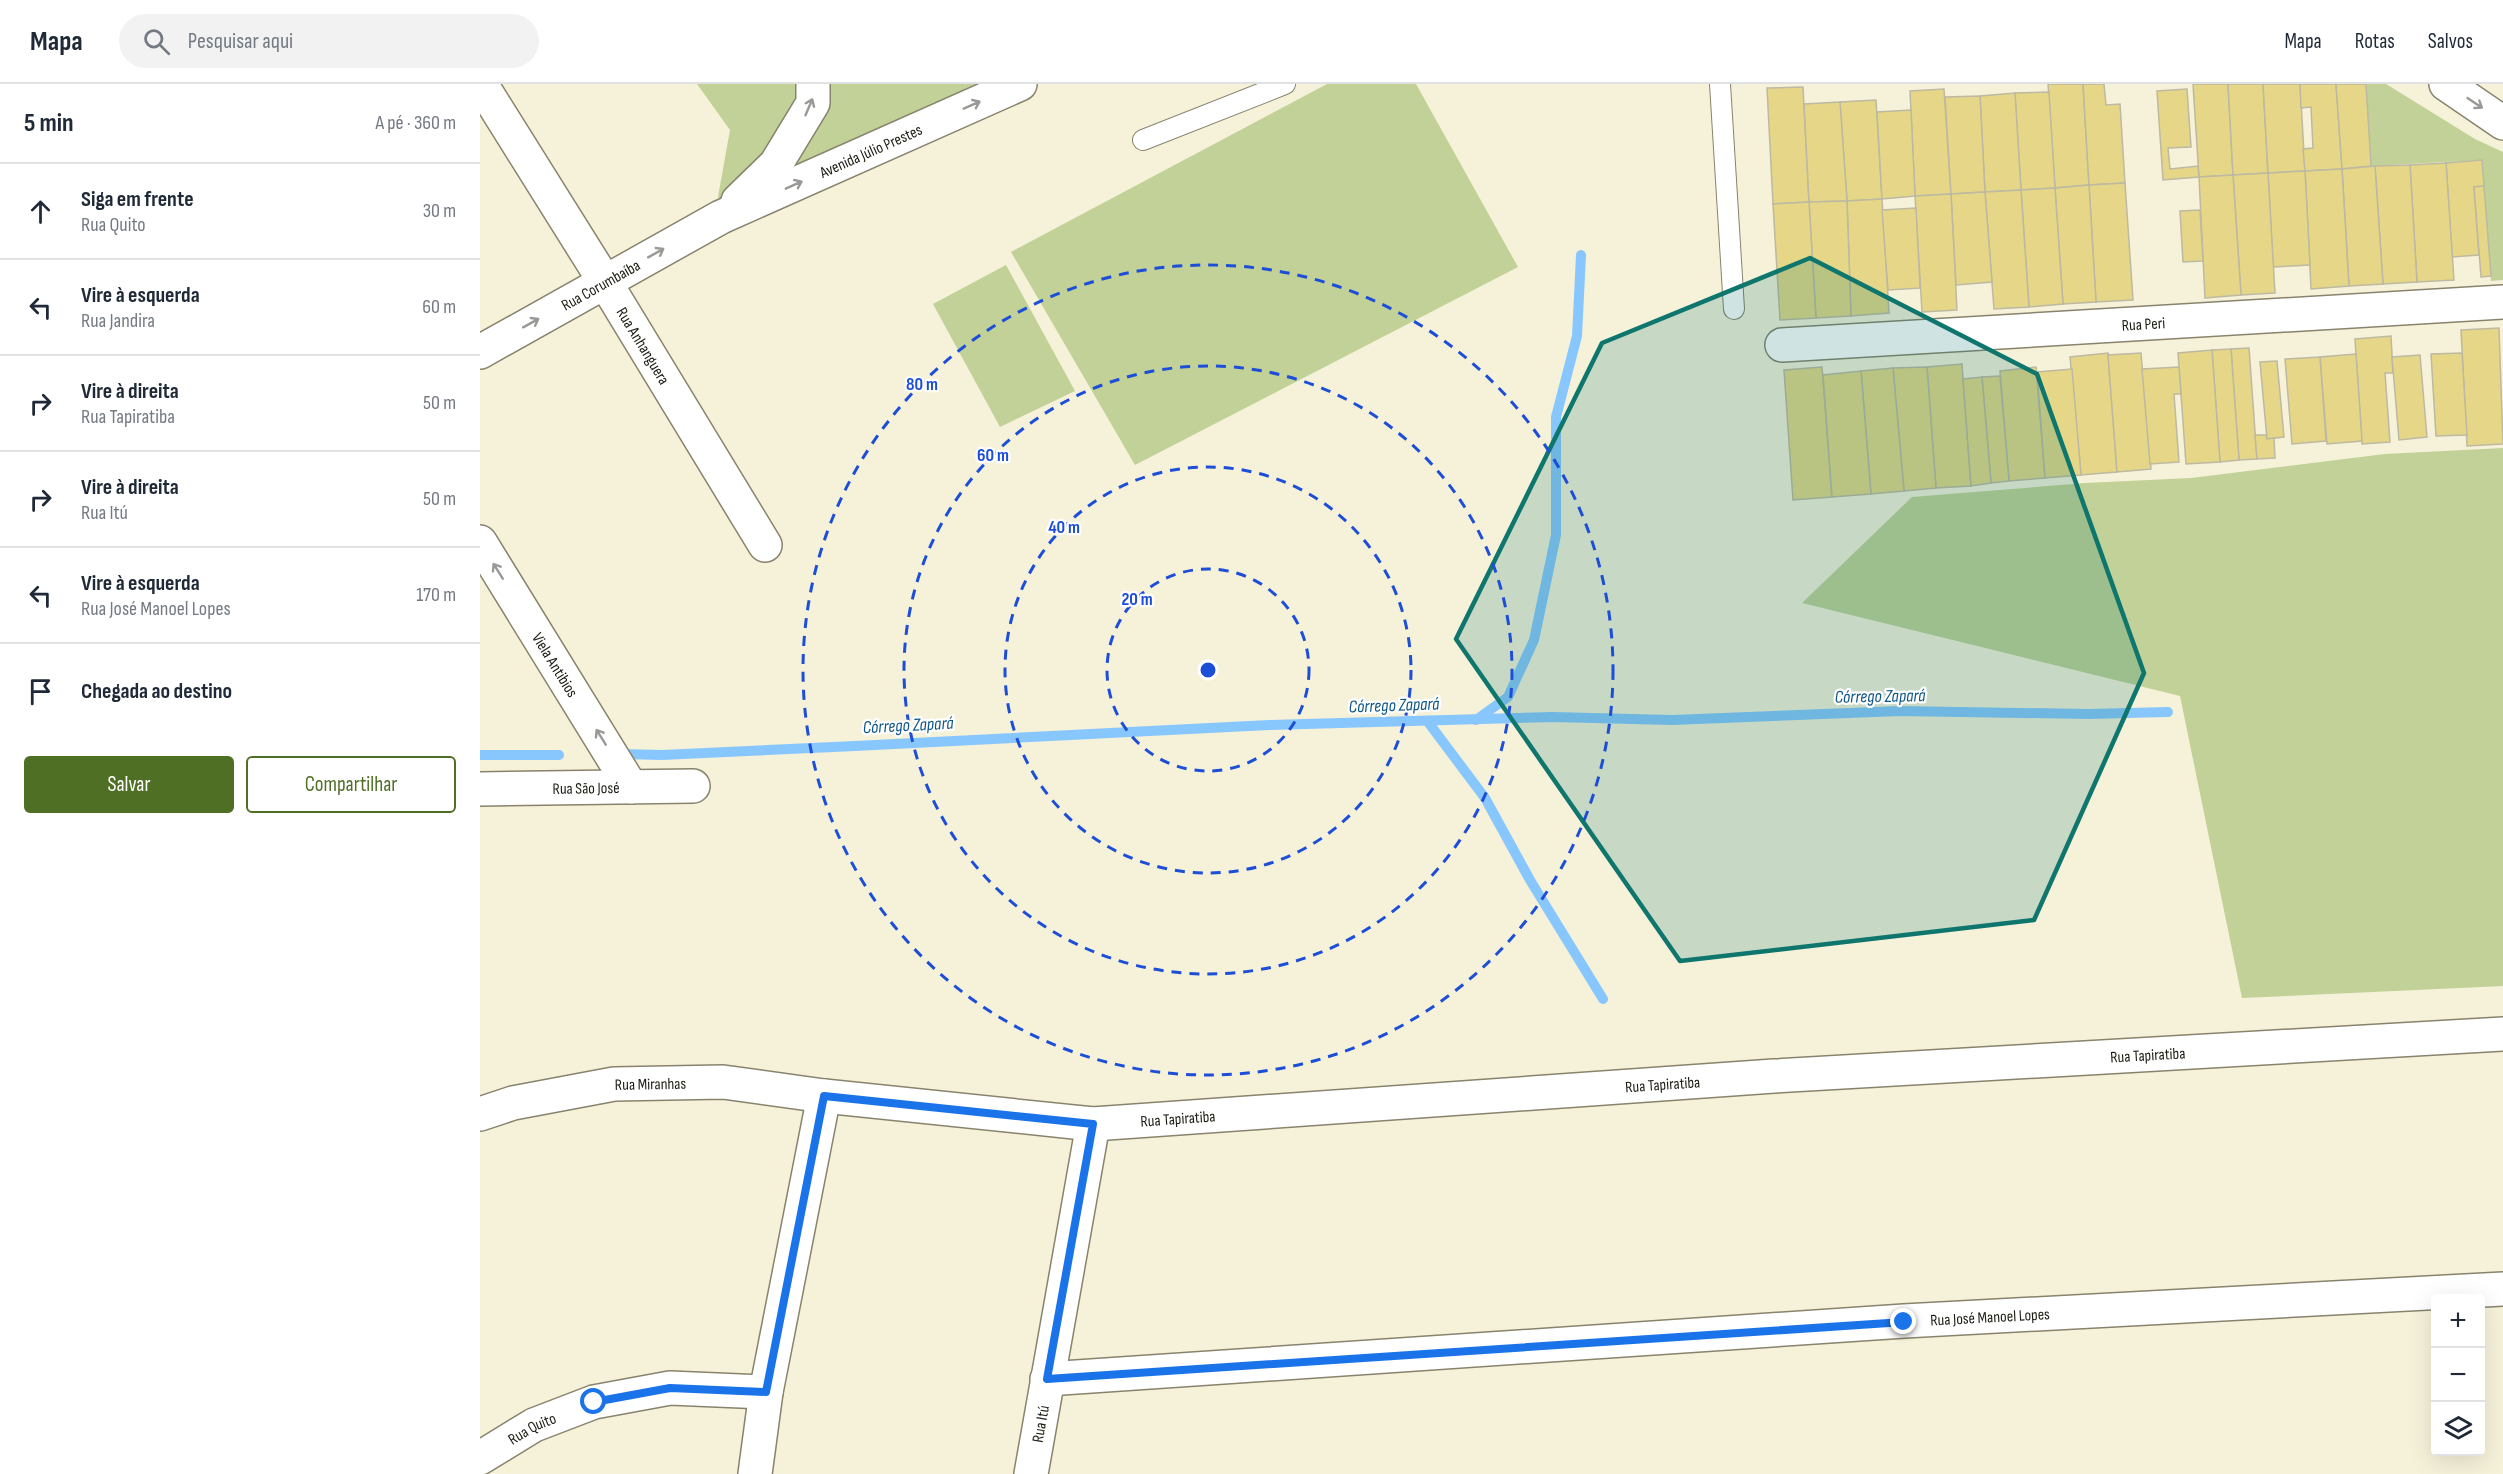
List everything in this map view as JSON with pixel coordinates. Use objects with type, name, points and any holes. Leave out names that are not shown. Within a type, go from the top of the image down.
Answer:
[{"type":"street","name":"Rua Anhanguera","points":[[481,84],[765,545]]},
{"type":"street","points":[[721,217],[776,164],[813,104],[813,84]]},
{"type":"street","name":"Avenida Júlio Prestes","points":[[721,217],[1020,84]]},
{"type":"street","points":[[2446,84],[2503,123]]},
{"type":"street","name":"Rua Corumbaíba","points":[[480,352],[721,217]]},
{"type":"street","name":"Rua Peri","points":[[1782,345],[2503,302]]},
{"type":"street","name":"Viela Antibios","points":[[480,542],[631,787]]},
{"type":"street","name":"Rua São José","points":[[480,789],[693,786]]},
{"type":"street","name":"Rua Tapiratiba","points":[[824,1096],[1093,1124],[1750,1077],[2503,1034]]},
{"type":"street","name":"Rua Miranhas","points":[[480,1114],[513,1103],[614,1084],[723,1082],[824,1096]]},
{"type":"street","points":[[755,1474],[766,1392],[824,1096]]},
{"type":"street","name":"Rua Itú","points":[[1031,1474],[1093,1124]]},
{"type":"street","name":"Rua José Manoel Lopes","points":[[1047,1379],[1915,1321],[2503,1289]]},
{"type":"street","name":"Rua Quito","points":[[480,1458],[534,1425],[594,1402],[670,1388],[766,1392]]},
{"type":"lane","points":[[1143,141],[1285,84]]},
{"type":"lane","points":[[1720,84],[1734,309]]},
{"type":"highlighted area","points":[[1810,258],[2037,374],[2144,673],[2034,920],[1680,961],[1456,639],[1602,343]]},
{"type":"green space","points":[[697,84],[977,84],[723,207],[718,197],[730,130]]},
{"type":"green space","points":[[1327,84],[1416,84],[1518,267],[1135,465],[1011,252]]},
{"type":"green space","points":[[2366,84],[2386,84],[2475,139],[2503,152],[2503,280],[2491,281],[2482,160],[2371,166]]},
{"type":"green space","points":[[1006,265],[1075,391],[1000,427],[933,304]]},
{"type":"green space","points":[[2503,448],[2503,986],[2242,998],[2180,696],[1802,603],[1912,497],[2085,483],[2191,478],[2385,454]]},
{"type":"building","points":[[2048,84],[2083,84],[2089,185],[2055,188]]},
{"type":"building","points":[[2083,84],[2104,84],[2106,105],[2120,104],[2125,183],[2089,185]]},
{"type":"building","points":[[2193,84],[2228,84],[2233,175],[2199,177]]},
{"type":"building","points":[[2228,84],[2263,84],[2268,173],[2233,175]]},
{"type":"building","points":[[2263,84],[2300,84],[2305,171],[2268,173]]},
{"type":"building","points":[[2300,84],[2336,84],[2342,169],[2305,171],[2303,149],[2313,148],[2311,107],[2301,108]]},
{"type":"building","points":[[2336,84],[2366,84],[2371,166],[2342,169]]},
{"type":"building","points":[[1803,87],[1809,202],[1773,204],[1767,88]]},
{"type":"building","points":[[1944,89],[1951,194],[1915,196],[1910,91]]},
{"type":"building","points":[[2187,89],[2191,147],[2168,148],[2170,169],[2198,166],[2199,177],[2163,180],[2157,91]]},
{"type":"building","points":[[2049,92],[2055,188],[2021,190],[2015,93]]},
{"type":"building","points":[[2015,93],[2021,190],[1985,192],[1980,96]]},
{"type":"building","points":[[1980,96],[1985,192],[1951,194],[1945,97]]},
{"type":"building","points":[[1876,100],[1882,199],[1847,201],[1840,102]]},
{"type":"building","points":[[1840,102],[1847,201],[1809,202],[1804,104]]},
{"type":"building","points":[[1911,110],[1915,196],[1882,199],[1877,112]]},
{"type":"building","points":[[2482,160],[2484,186],[2474,187],[2479,255],[2452,257],[2446,163]]},
{"type":"building","points":[[2446,163],[2454,280],[2417,282],[2410,165]]},
{"type":"building","points":[[2410,165],[2417,282],[2383,284],[2375,166]]},
{"type":"building","points":[[2375,166],[2383,284],[2349,286],[2342,169]]},
{"type":"building","points":[[2342,169],[2349,286],[2311,289],[2305,171]]},
{"type":"building","points":[[2305,171],[2310,265],[2273,267],[2268,173]]},
{"type":"building","points":[[2268,173],[2275,293],[2241,295],[2233,175]]},
{"type":"building","points":[[2233,175],[2241,295],[2205,298],[2199,177]]},
{"type":"building","points":[[2125,183],[2133,300],[2096,302],[2089,185]]},
{"type":"building","points":[[2089,185],[2096,302],[2063,304],[2055,188]]},
{"type":"building","points":[[2484,186],[2491,276],[2481,277],[2474,187]]},
{"type":"building","points":[[2055,188],[2063,304],[2029,307],[2021,190]]},
{"type":"building","points":[[2021,190],[2029,307],[1994,309],[1985,192]]},
{"type":"building","points":[[1985,192],[1992,282],[1956,285],[1951,194]]},
{"type":"building","points":[[1951,194],[1957,310],[1922,312],[1915,196]]},
{"type":"building","points":[[1882,199],[1889,313],[1851,316],[1847,201]]},
{"type":"building","points":[[1847,201],[1851,316],[1816,318],[1809,202]]},
{"type":"building","points":[[1809,202],[1816,318],[1780,320],[1773,204]]},
{"type":"building","points":[[1916,208],[1920,288],[1888,290],[1882,210]]},
{"type":"building","points":[[2200,210],[2203,261],[2183,262],[2180,211]]},
{"type":"building","points":[[2499,328],[2503,444],[2467,446],[2461,330]]},
{"type":"building","points":[[2391,336],[2393,373],[2385,373],[2390,442],[2362,444],[2355,339]]},
{"type":"building","points":[[2249,348],[2257,459],[2239,460],[2231,349]]},
{"type":"building","points":[[2231,349],[2239,460],[2220,462],[2212,350]]},
{"type":"building","points":[[2212,350],[2220,462],[2186,464],[2178,353]]},
{"type":"building","points":[[2108,353],[2117,472],[2081,475],[2070,357]]},
{"type":"building","points":[[2141,353],[2151,469],[2117,472],[2108,355]]},
{"type":"building","points":[[2462,353],[2467,435],[2436,436],[2431,354]]},
{"type":"building","points":[[2356,354],[2362,441],[2327,444],[2320,357]]},
{"type":"building","points":[[2420,355],[2427,437],[2399,440],[2392,357]]},
{"type":"building","points":[[2320,357],[2326,441],[2292,444],[2285,359]]},
{"type":"building","points":[[2277,361],[2284,437],[2267,439],[2260,362]]},
{"type":"building","points":[[1962,364],[1971,486],[1936,488],[1927,367]]},
{"type":"building","points":[[1822,367],[1832,497],[1793,500],[1784,370]]},
{"type":"building","points":[[1927,367],[1936,488],[1904,491],[1893,368]]},
{"type":"building","points":[[2036,367],[2045,478],[2009,481],[2000,371]]},
{"type":"building","points":[[2179,367],[2181,394],[2174,394],[2179,462],[2150,464],[2142,369]]},
{"type":"building","points":[[1893,368],[1904,491],[1871,494],[1861,371]]},
{"type":"building","points":[[2072,369],[2081,475],[2045,478],[2037,372]]},
{"type":"building","points":[[1861,371],[1871,494],[1832,497],[1823,375]]},
{"type":"building","points":[[2000,376],[2009,481],[1991,483],[1982,377]]},
{"type":"building","points":[[1982,377],[1991,483],[1971,486],[1963,379]]},
{"type":"building","points":[[2255,435],[2266,435],[2267,439],[2274,438],[2275,458],[2257,459]]},
{"type":"waterway","points":[[1476,720],[1508,697],[1534,640],[1556,535],[1556,417],[1577,336],[1581,255]]},
{"type":"waterway","name":"Córrego Zapará","points":[[621,754],[662,755],[1269,725],[1553,717],[1672,720],[1900,711],[2088,714],[2168,712]]},
{"type":"waterway","points":[[1428,722],[1485,798],[1530,880],[1603,999]]},
{"type":"waterway","name":"Córrego Zapará","points":[[480,755],[559,755]]},
{"type":"route","points":[[594,1402],[670,1388],[766,1392],[824,1096],[1093,1124],[1047,1379],[1904,1322]]}]
